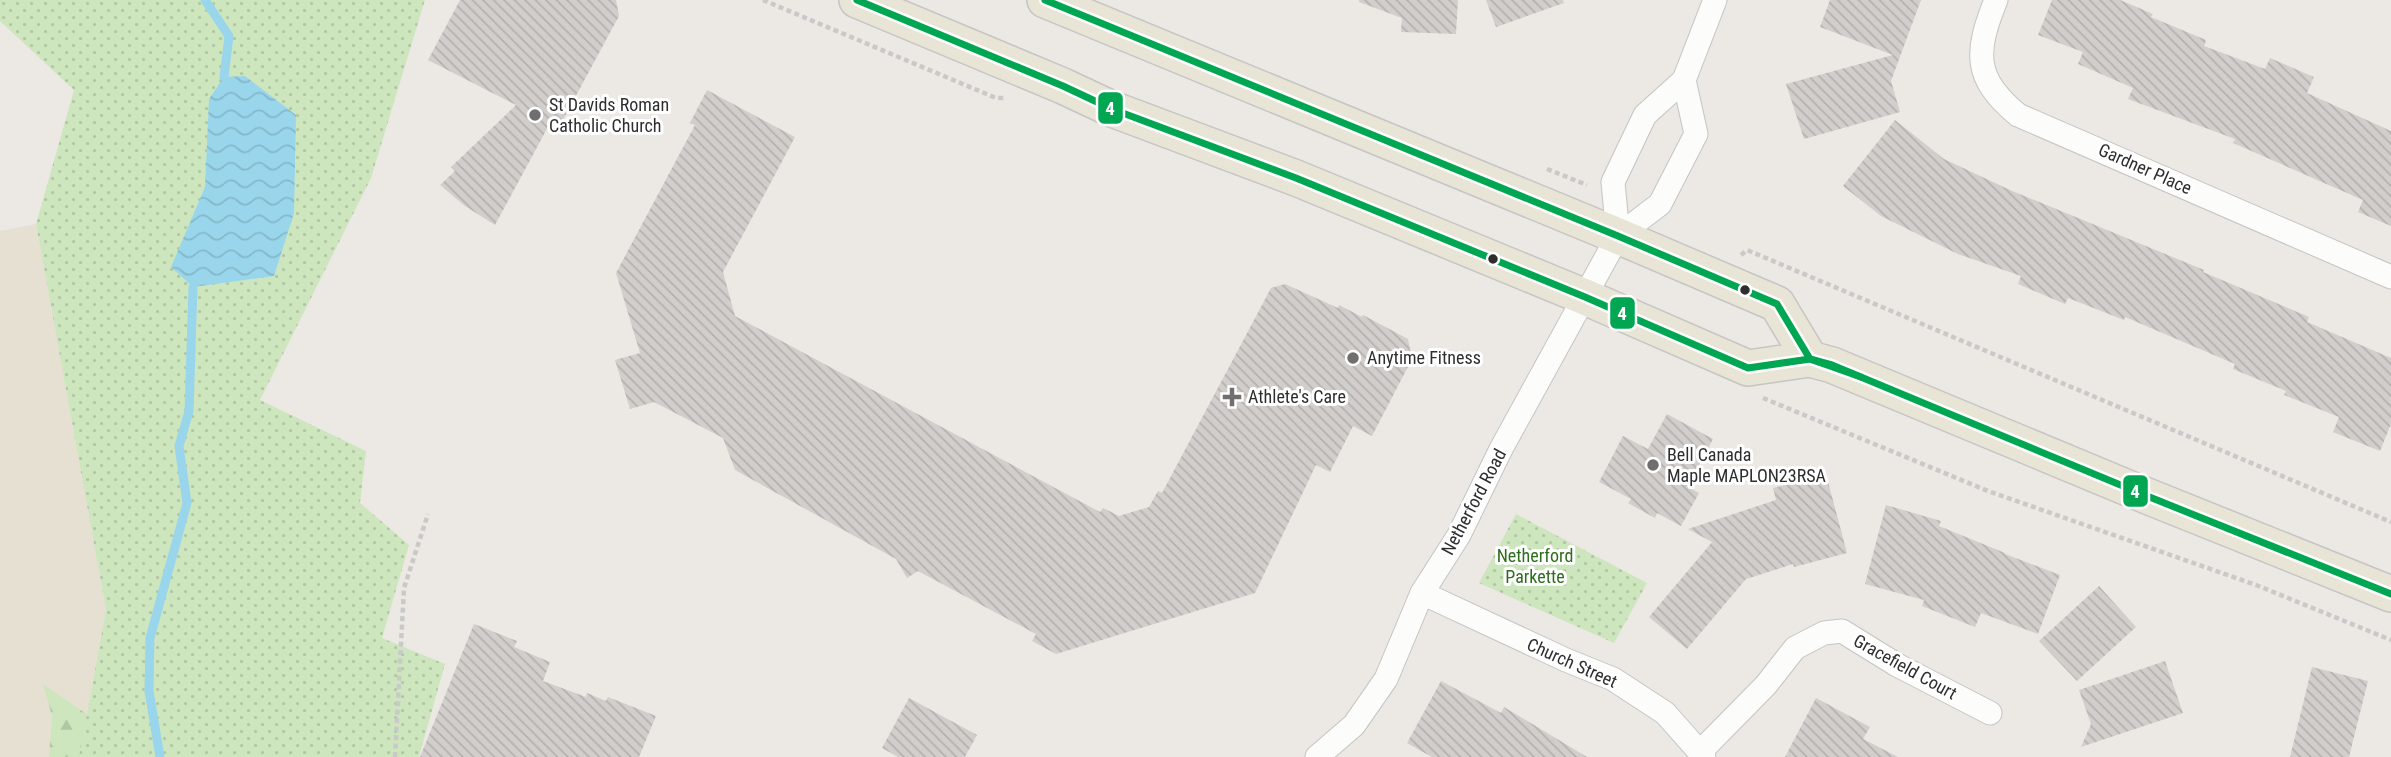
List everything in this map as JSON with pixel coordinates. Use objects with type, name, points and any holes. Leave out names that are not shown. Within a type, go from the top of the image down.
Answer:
[{"type":"main road","points":[[857,0],[1112,108],[1296,178],[1585,297],[1748,368],[1810,359],[1845,370],[2391,594]]},
{"type":"main road","points":[[1045,0],[1777,304],[1810,359]]},
{"type":"street","points":[[1618,236],[1613,182],[1645,115],[1684,80],[1715,0]]},
{"type":"street","name":"Gardner Place","points":[[1996,0],[1985,28],[1982,58],[1984,76],[1998,99],[2018,115],[2391,277]]},
{"type":"street","points":[[1618,236],[1660,204],[1696,134],[1684,80]]},
{"type":"street","name":"Netherford Road","points":[[1317,757],[1354,725],[1386,679],[1422,593],[1459,535],[1501,449],[1618,236]]},
{"type":"street","name":"Church Street","points":[[1422,593],[1613,679],[1665,713],[1702,755]]},
{"type":"street","name":"Gracefield Court","points":[[1702,755],[1766,685],[1795,648],[1824,633],[1842,631],[1897,665],[1990,713]]},
{"type":"path","points":[[1737,259],[1748,250],[2391,522]]},
{"type":"path","points":[[1758,397],[1988,491],[2256,585],[2391,640]]},
{"type":"path","points":[[395,757],[404,588],[428,514]]},
{"type":"shaded area","points":[[36,224],[106,610],[79,757],[0,757],[0,231]]},
{"type":"green space","points":[[0,0],[425,0],[371,178],[260,400],[366,451],[360,503],[409,545],[382,638],[445,664],[419,757],[79,757],[106,610],[36,224],[74,90],[0,21]]},
{"type":"green space","name":"Netherford Parkette","points":[[1516,514],[1647,583],[1614,643],[1479,583]]},
{"type":"green space","points":[[43,684],[101,724],[177,757],[49,757],[52,716]]},
{"type":"water","points":[[245,76],[296,115],[294,213],[274,276],[193,287],[171,267],[205,187],[209,99],[224,77]]},
{"type":"building","name":"St Davids Roman Catholic Church","points":[[460,0],[616,0],[619,16],[558,129],[549,125],[495,225],[465,206],[440,185],[455,171],[451,167],[516,105],[428,60]]},
{"type":"building","points":[[1359,0],[1458,0],[1456,34],[1401,32],[1402,18]]},
{"type":"building","points":[[1486,0],[1563,0],[1564,3],[1496,27]]},
{"type":"building","points":[[1830,0],[1921,0],[1891,81],[1900,112],[1804,139],[1786,84],[1893,55],[1820,27]]},
{"type":"building","points":[[2052,0],[2120,0],[2153,14],[2151,17],[2206,40],[2204,46],[2265,69],[2270,58],[2314,77],[2307,93],[2391,131],[2391,226],[2358,212],[2363,200],[2233,143],[2235,139],[2128,99],[2133,88],[2078,64],[2083,52],[2038,35]]},
{"type":"building","points":[[707,90],[795,137],[723,272],[735,316],[1100,512],[1103,508],[1119,516],[1149,507],[1158,491],[1162,493],[1271,288],[1285,284],[1338,308],[1339,305],[1362,317],[1363,315],[1408,339],[1412,359],[1372,436],[1353,426],[1330,472],[1316,465],[1255,593],[1056,654],[1032,641],[1036,634],[918,571],[907,578],[896,559],[735,470],[723,438],[654,402],[630,409],[615,360],[640,353],[616,273],[695,125],[690,123]]},
{"type":"building","points":[[1895,120],[1944,159],[2010,190],[2204,270],[2203,272],[2309,317],[2307,322],[2391,358],[2391,424],[2380,451],[2333,432],[2339,417],[2284,395],[2286,391],[2233,369],[2235,364],[2125,317],[2124,320],[2068,298],[2065,304],[2018,284],[2021,276],[1958,254],[1881,216],[1843,186]]},
{"type":"building","name":"Bell Canada Maple MAPLON23RSA","points":[[1667,414],[1713,439],[1688,487],[1699,493],[1681,526],[1657,513],[1655,518],[1628,503],[1631,499],[1599,482],[1623,436],[1648,449]]},
{"type":"building","points":[[1826,474],[1847,553],[1794,567],[1793,564],[1746,579],[1687,649],[1649,617],[1712,542],[1688,529],[1776,500],[1773,488]]},
{"type":"building","points":[[1886,505],[1941,521],[1939,526],[2060,575],[2038,634],[1981,613],[1975,627],[1922,606],[1924,600],[1865,584]]},
{"type":"building","points":[[2099,586],[2136,627],[2077,681],[2039,641]]},
{"type":"building","points":[[474,624],[517,641],[514,647],[550,662],[543,681],[586,697],[587,693],[606,701],[608,697],[656,716],[639,757],[420,757]]},
{"type":"building","points":[[2165,661],[2183,713],[2081,747],[2091,724],[2079,690]]},
{"type":"building","points":[[2312,667],[2368,681],[2349,757],[2290,757]]},
{"type":"building","points":[[1441,681],[1501,713],[1504,707],[1587,757],[1432,757],[1407,743]]},
{"type":"building","points":[[909,698],[977,735],[965,757],[898,757],[882,748]]},
{"type":"building","points":[[1816,698],[1870,727],[1863,739],[1898,757],[1785,757]]},
{"type":"waterway","points":[[205,0],[229,36],[224,77]]},
{"type":"waterway","points":[[160,757],[149,691],[150,638],[187,503],[179,446],[189,411],[193,287]]},
{"type":"transit line","name":"4","points":[[857,0],[1112,109],[1296,178],[1585,297],[1748,368],[1810,359],[1832,365],[2391,594]]},
{"type":"transit line","name":"4","points":[[1045,0],[1777,304],[1810,359],[1861,377]]},
{"type":"place","name":"St Davids Roman Catholic Church","points":[[535,115]]},
{"type":"place","name":"Anytime Fitness","points":[[1353,358]]},
{"type":"place","name":"Athlete's Care","points":[[1232,397]]},
{"type":"place","name":"Bell Canada Maple MAPLON23RSA","points":[[1653,465]]}]
